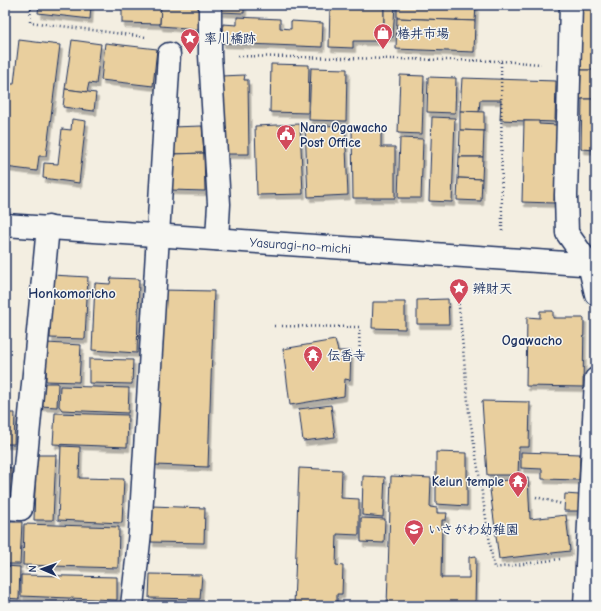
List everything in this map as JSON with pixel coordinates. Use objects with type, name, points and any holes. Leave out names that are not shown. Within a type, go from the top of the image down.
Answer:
[{"type":"street","points":[[210,5],[210,55],[219,204],[217,239]]},
{"type":"street","points":[[571,5],[566,195],[567,233],[592,264],[596,294]]},
{"type":"street","points":[[132,606],[140,532],[169,54]]},
{"type":"street","name":"Yasuragi-no-michi","points":[[5,225],[592,264]]},
{"type":"street","points":[[5,508],[21,509],[48,227]]},
{"type":"street","points":[[585,606],[592,555],[596,379]]},
{"type":"path","points":[[31,5],[30,22],[165,40],[169,54]]},
{"type":"path","points":[[210,55],[501,61],[570,66]]},
{"type":"path","points":[[501,61],[502,258]]},
{"type":"path","points":[[458,296],[469,412],[494,568],[592,555]]},
{"type":"path","points":[[274,326],[359,328],[360,361]]},
{"type":"path","points":[[536,496],[564,504]]},
{"type":"building","points":[[39,5],[91,5],[90,19],[38,13]]},
{"type":"building","points":[[122,5],[161,5],[160,24],[122,23]]},
{"type":"building","points":[[161,5],[202,5],[200,29],[160,26]]},
{"type":"building","points":[[221,5],[244,5],[244,13],[220,12]]},
{"type":"building","points":[[330,5],[384,5],[384,37],[380,36],[380,41],[353,41],[353,48],[329,47]]},
{"type":"building","points":[[384,5],[395,5],[393,37],[384,37]]},
{"type":"building","points":[[397,5],[476,5],[475,21],[397,18]]},
{"type":"building","points":[[581,5],[596,5],[596,70],[581,70]]},
{"type":"building","points":[[237,17],[280,19],[280,28],[291,29],[291,21],[323,23],[322,47],[222,43],[223,24],[237,25]]},
{"type":"building","points":[[397,18],[475,21],[474,52],[396,49]]},
{"type":"building","points":[[19,40],[60,45],[46,156],[39,156],[37,171],[5,167],[5,114],[9,84],[14,84]]},
{"type":"building","points":[[72,40],[101,44],[96,84],[89,83],[87,92],[65,89]]},
{"type":"building","points":[[105,43],[157,49],[153,86],[101,80]]},
{"type":"building","points":[[271,64],[309,65],[308,113],[270,112]]},
{"type":"building","points":[[311,68],[347,69],[346,121],[309,120]]},
{"type":"building","points":[[581,70],[596,70],[596,99],[580,99]]},
{"type":"building","points":[[245,75],[244,80],[248,80],[249,154],[226,154],[221,76]]},
{"type":"building","points":[[400,75],[424,76],[422,134],[398,133]]},
{"type":"building","points":[[428,77],[456,78],[455,113],[427,112]]},
{"type":"building","points":[[462,78],[556,81],[555,122],[500,120],[501,100],[480,100],[479,112],[460,111]]},
{"type":"building","points":[[65,89],[96,93],[94,111],[63,107]]},
{"type":"building","points":[[582,99],[596,99],[596,150],[581,149]]},
{"type":"building","points":[[460,111],[484,112],[484,131],[460,130]]},
{"type":"building","points":[[432,117],[455,118],[452,202],[429,201]]},
{"type":"building","points":[[72,119],[86,121],[79,183],[43,178],[44,163],[58,164],[62,129],[71,130]]},
{"type":"building","points":[[524,121],[539,121],[539,124],[557,125],[554,203],[522,202]]},
{"type":"building","points":[[300,124],[303,194],[257,195],[255,126]]},
{"type":"building","points":[[345,125],[348,195],[308,197],[305,127]]},
{"type":"building","points":[[202,126],[204,153],[173,154],[171,127]]},
{"type":"building","points":[[352,128],[381,128],[381,147],[395,147],[395,198],[353,198]]},
{"type":"building","points":[[460,130],[484,131],[483,157],[459,157]]},
{"type":"building","points":[[400,138],[423,139],[421,198],[398,198]]},
{"type":"building","points":[[204,153],[205,191],[171,190],[173,154]]},
{"type":"building","points":[[459,157],[483,157],[482,179],[458,178]]},
{"type":"building","points":[[458,178],[482,179],[481,201],[457,200]]},
{"type":"building","points":[[52,275],[88,277],[85,339],[50,338]]},
{"type":"building","points":[[111,278],[139,279],[137,353],[92,350],[95,283],[110,284]]},
{"type":"building","points":[[162,290],[214,291],[208,467],[155,465]]},
{"type":"building","points":[[448,299],[449,324],[417,324],[417,300]]},
{"type":"building","points":[[373,302],[405,302],[405,329],[372,328]]},
{"type":"building","points":[[540,311],[553,311],[553,318],[584,318],[583,387],[526,386],[527,317],[540,318]]},
{"type":"building","points":[[335,340],[338,351],[351,351],[350,380],[345,379],[344,396],[290,405],[283,349]]},
{"type":"building","points":[[47,343],[81,345],[79,382],[46,381]]},
{"type":"building","points":[[89,359],[133,360],[132,384],[89,383]]},
{"type":"building","points":[[41,383],[58,383],[57,407],[40,406]]},
{"type":"building","points":[[60,386],[129,388],[128,413],[62,410],[59,406]]},
{"type":"building","points":[[482,401],[530,402],[529,447],[519,447],[518,475],[487,475]]},
{"type":"building","points":[[331,405],[335,437],[303,441],[299,409]]},
{"type":"building","points":[[5,413],[15,413],[14,444],[5,444]]},
{"type":"building","points":[[55,413],[128,415],[127,447],[53,444]]},
{"type":"building","points":[[61,446],[80,447],[79,478],[124,479],[122,523],[58,520]]},
{"type":"building","points":[[436,452],[467,453],[467,506],[436,504]]},
{"type":"building","points":[[521,452],[580,454],[579,480],[542,479],[542,469],[521,468]]},
{"type":"building","points":[[36,455],[56,455],[53,520],[34,520]]},
{"type":"building","points":[[5,467],[12,468],[11,497],[5,496]]},
{"type":"building","points":[[299,468],[342,470],[341,498],[359,499],[359,535],[337,534],[336,565],[343,566],[342,594],[337,594],[337,606],[294,606]]},
{"type":"building","points":[[363,476],[385,477],[383,517],[362,515]]},
{"type":"building","points":[[391,476],[431,478],[430,507],[437,508],[437,513],[447,513],[446,520],[442,520],[441,578],[469,578],[469,557],[476,556],[475,606],[387,606]]},
{"type":"building","points":[[528,478],[530,519],[566,515],[570,551],[499,559],[489,482]]},
{"type":"building","points":[[565,494],[579,495],[579,511],[564,511]]},
{"type":"building","points":[[152,506],[205,508],[204,543],[151,542]]},
{"type":"building","points":[[361,518],[385,519],[384,543],[361,542]]},
{"type":"building","points":[[5,522],[22,522],[20,564],[5,564]]},
{"type":"building","points":[[24,524],[119,527],[118,568],[23,565]]},
{"type":"building","points":[[5,566],[20,567],[19,599],[5,598]]},
{"type":"building","points":[[150,574],[202,575],[200,599],[149,598]]},
{"type":"building","points":[[21,575],[117,577],[117,600],[21,596]]},
{"type":"place","name":"椿井市場","points":[[383,50]]},
{"type":"place","name":"率川橋跡","points":[[190,55]]},
{"type":"place","name":"Nara Ogawacho Post Office","points":[[286,151]]},
{"type":"place","name":"辨財天","points":[[459,305]]},
{"type":"place","name":"伝香寺","points":[[313,372]]},
{"type":"place","name":"Keiun temple","points":[[518,498]]},
{"type":"place","name":"いさがわ幼稚園","points":[[414,546]]},
{"type":"district","name":"Honkomoricho","points":[[72,293]]},
{"type":"district","name":"Ogawacho","points":[[532,340]]}]
